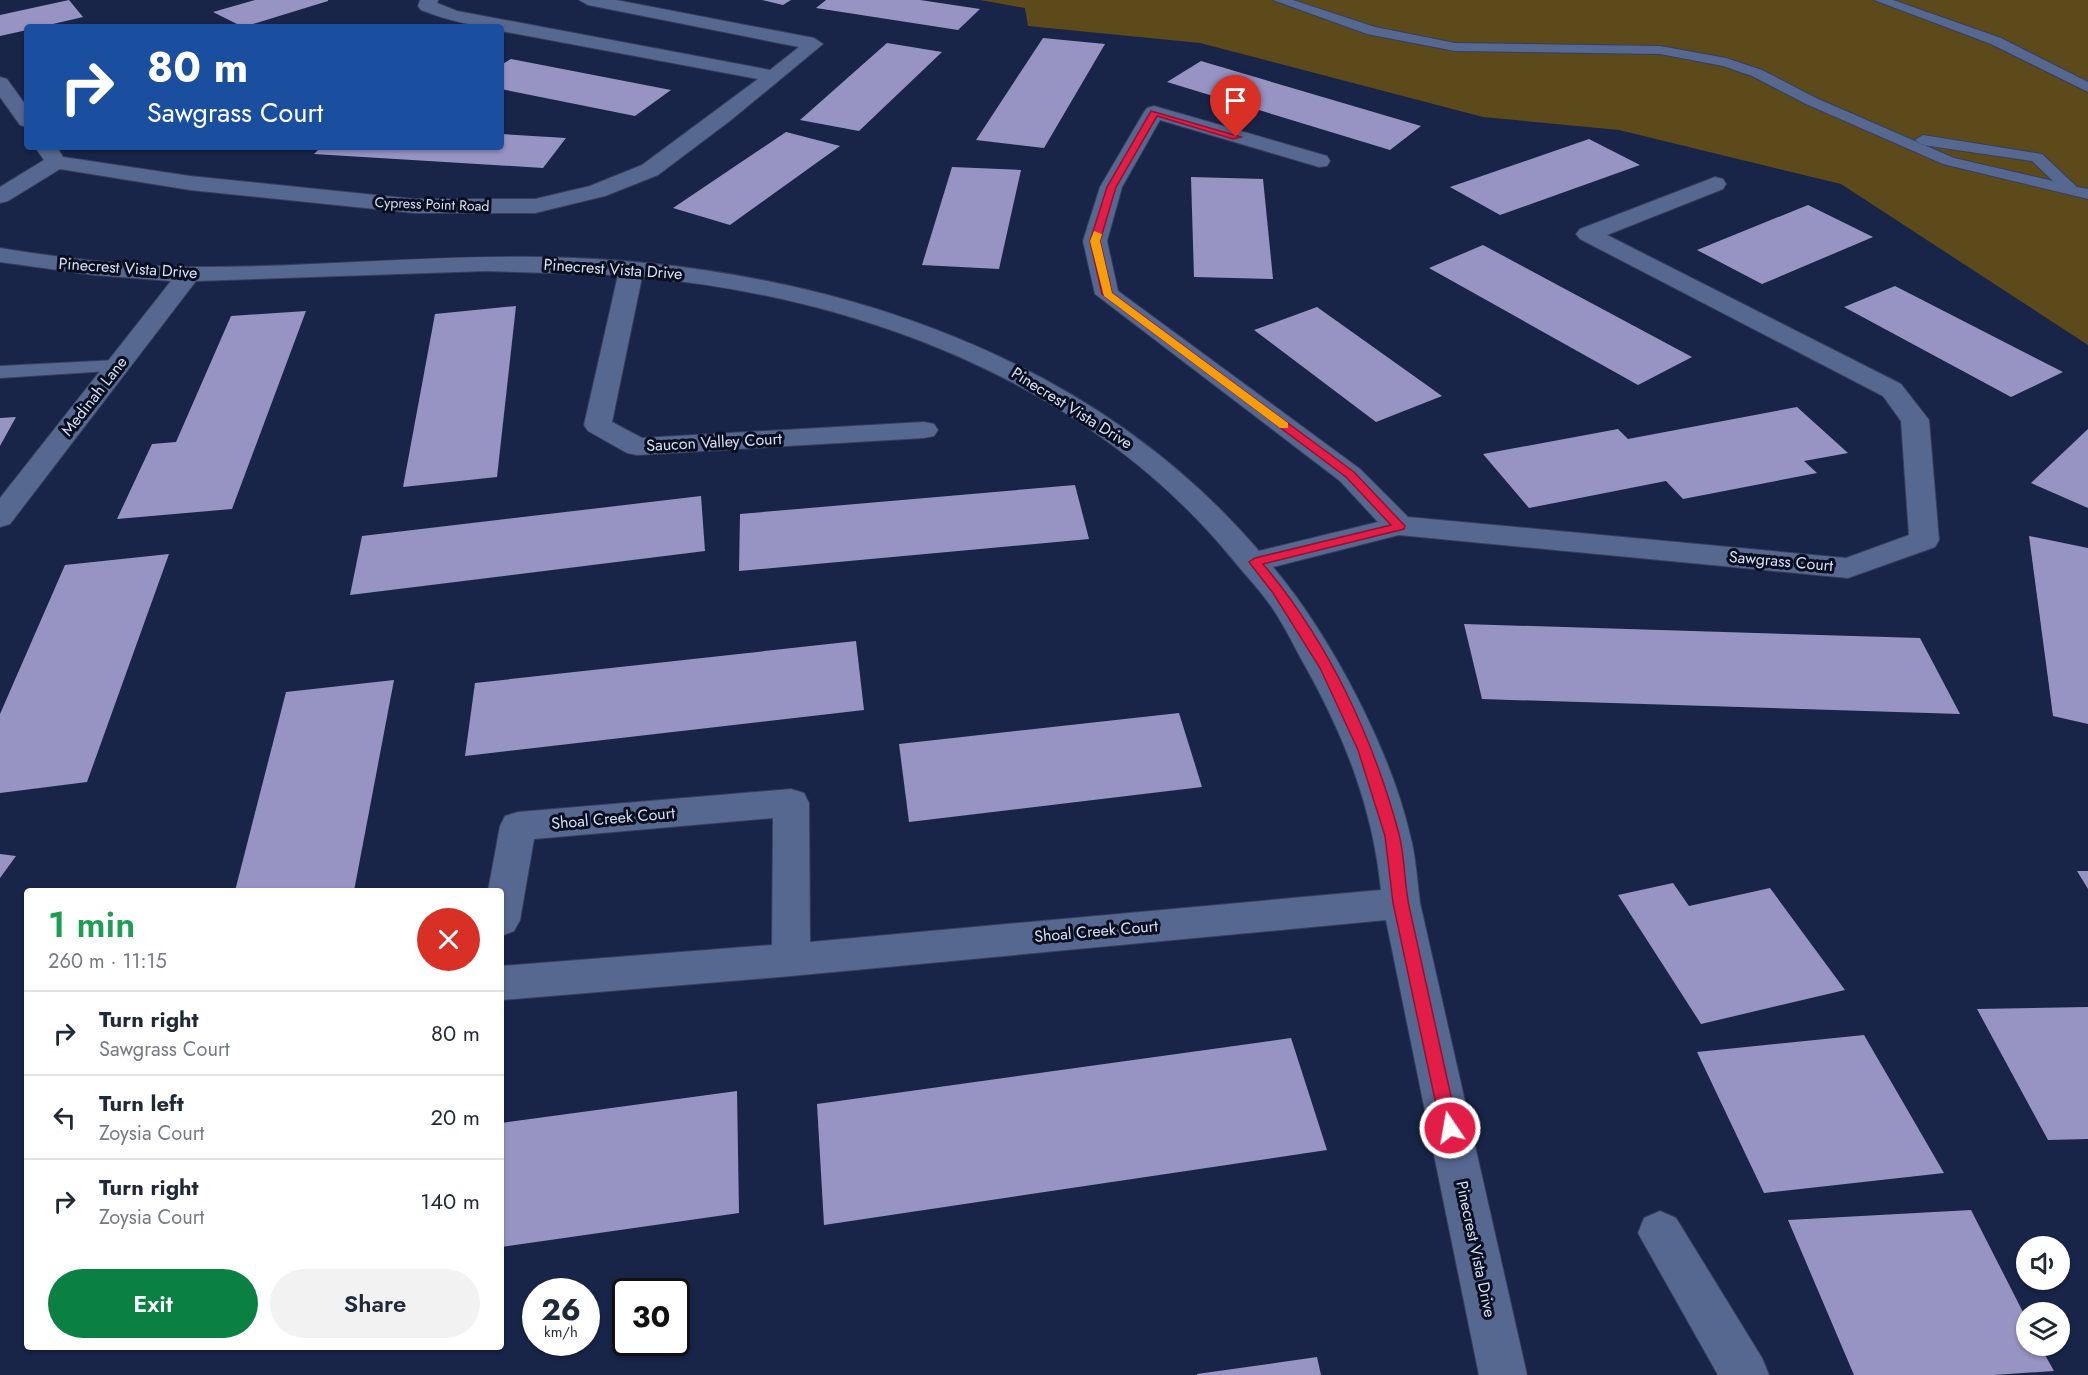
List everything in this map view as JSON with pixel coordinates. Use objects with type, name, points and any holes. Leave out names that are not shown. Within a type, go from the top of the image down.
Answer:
[{"type":"street","points":[[429,0],[427,6],[453,16],[496,24]]},
{"type":"street","name":"Cypress Point Road","points":[[0,173],[51,154],[190,183],[414,206],[535,206],[597,191],[650,170],[724,116],[814,44],[588,0]]},
{"type":"street","points":[[504,26],[772,76]]},
{"type":"street","points":[[0,84],[24,117]]},
{"type":"street","points":[[1319,161],[1154,112],[1111,187],[1095,241],[1107,294],[1350,475],[1399,526]]},
{"type":"street","points":[[0,196],[51,154]]},
{"type":"street","name":"Sawgrass Court","points":[[1255,562],[1399,526],[1848,568],[1924,540],[1915,420],[1892,390],[1588,234],[1715,184]]},
{"type":"street","name":"Pinecrest Vista Drive","points":[[0,255],[130,271],[189,274],[518,262],[632,267],[725,279],[804,295],[884,317],[948,341],[1015,372],[1100,421],[1152,459],[1215,515],[1278,590],[1327,667],[1365,750],[1392,836],[1401,903],[1503,1375]]},
{"type":"street","name":"Saucon Valley Court","points":[[632,267],[598,425],[637,447],[924,430]]},
{"type":"street","name":"Medinah Lane","points":[[0,518],[189,274]]},
{"type":"street","name":"Shoal Creek Court","points":[[504,903],[518,826],[791,804],[791,960]]},
{"type":"street","name":"Shoal Creek Court","points":[[504,983],[791,960],[1401,903]]},
{"type":"street","points":[[1660,1233],[1745,1375]]},
{"type":"lane","points":[[1280,0],[1372,31],[1455,47],[1660,50],[1726,62],[1757,73],[1885,135],[1949,161],[2088,194]]},
{"type":"lane","points":[[1881,0],[1996,41],[2088,88]]},
{"type":"lane","points":[[1885,135],[2037,157],[2071,189]]},
{"type":"lane","points":[[0,372],[117,366]]},
{"type":"shaded area","points":[[980,0],[2088,0],[2088,345],[1841,184],[1619,130],[1483,117],[1200,43],[1028,26],[1025,8]]},
{"type":"building","points":[[69,0],[83,17],[53,24],[24,24],[24,31],[0,36],[0,15]]},
{"type":"building","points":[[255,0],[328,0],[253,24],[237,24],[213,12]]},
{"type":"building","points":[[762,0],[791,0],[783,5]]},
{"type":"building","points":[[826,0],[920,0],[980,9],[958,30],[816,8]]},
{"type":"building","points":[[1043,38],[1105,44],[1044,148],[976,140]]},
{"type":"building","points":[[887,43],[942,52],[859,131],[800,120]]},
{"type":"building","points":[[511,59],[671,90],[635,116],[504,90],[504,63]]},
{"type":"building","points":[[1201,61],[1421,126],[1390,150],[1167,82]]},
{"type":"building","points":[[786,132],[840,146],[730,225],[673,208]]},
{"type":"building","points":[[504,134],[566,138],[543,168],[314,154],[318,150],[504,150]]},
{"type":"building","points":[[1589,139],[1640,165],[1500,215],[1450,187]]},
{"type":"building","points":[[952,167],[1021,170],[999,269],[922,265]]},
{"type":"building","points":[[1191,177],[1263,179],[1273,279],[1194,277]]},
{"type":"building","points":[[1808,205],[1873,237],[1762,284],[1697,250]]},
{"type":"building","points":[[1483,245],[1692,357],[1638,385],[1429,268]]},
{"type":"building","points":[[1895,286],[2063,372],[2011,397],[1844,307]]},
{"type":"building","points":[[516,306],[497,477],[403,487],[435,314]]},
{"type":"building","points":[[1317,307],[1442,396],[1376,422],[1254,330]]},
{"type":"building","points":[[306,311],[232,509],[117,519],[152,444],[176,442],[231,316]]},
{"type":"building","points":[[1797,407],[1848,453],[1804,461],[1817,473],[1683,499],[1666,481],[1529,508],[1483,454],[1618,429],[1628,439]]},
{"type":"building","points":[[16,417],[0,446],[0,418]]},
{"type":"building","points":[[2088,429],[2088,508],[2031,483]]},
{"type":"building","points":[[1075,485],[1089,539],[739,571],[740,514]]},
{"type":"building","points":[[701,496],[705,551],[350,595],[362,536]]},
{"type":"building","points":[[2029,536],[2088,548],[2088,724],[2053,716]]},
{"type":"building","points":[[169,554],[87,782],[0,793],[0,714],[65,565]]},
{"type":"building","points":[[1464,624],[1920,638],[1960,714],[1482,699]]},
{"type":"building","points":[[856,641],[864,710],[465,756],[475,683]]},
{"type":"building","points":[[394,680],[355,888],[236,888],[286,692]]},
{"type":"building","points":[[1179,713],[1202,787],[909,822],[899,744]]},
{"type":"building","points":[[0,854],[16,856],[0,878]]},
{"type":"building","points":[[2077,871],[2088,871],[2088,889]]},
{"type":"building","points":[[1673,883],[1689,906],[1770,888],[1845,990],[1701,1024],[1618,895]]},
{"type":"building","points":[[2088,1007],[2088,1139],[2048,1140],[1977,1009]]},
{"type":"building","points":[[1864,1035],[1944,1173],[1764,1193],[1697,1052]]},
{"type":"building","points":[[1291,1038],[1327,1150],[824,1225],[817,1104]]},
{"type":"building","points":[[737,1091],[739,1213],[504,1247],[504,1123]]},
{"type":"building","points":[[1971,1210],[2018,1302],[2016,1302],[2016,1356],[2046,1356],[2054,1371],[1993,1375],[1854,1375],[1788,1220]]},
{"type":"building","points":[[1317,1357],[1321,1375],[1197,1375],[1197,1374]]},
{"type":"slow traffic","points":[[1097,234],[1095,241],[1107,294],[1284,425]]},
{"type":"route","points":[[1236,137],[1154,112],[1111,187],[1095,241],[1107,294],[1350,475],[1399,526],[1255,562],[1278,590],[1327,667],[1365,750],[1392,836],[1401,903],[1450,1128]]}]
